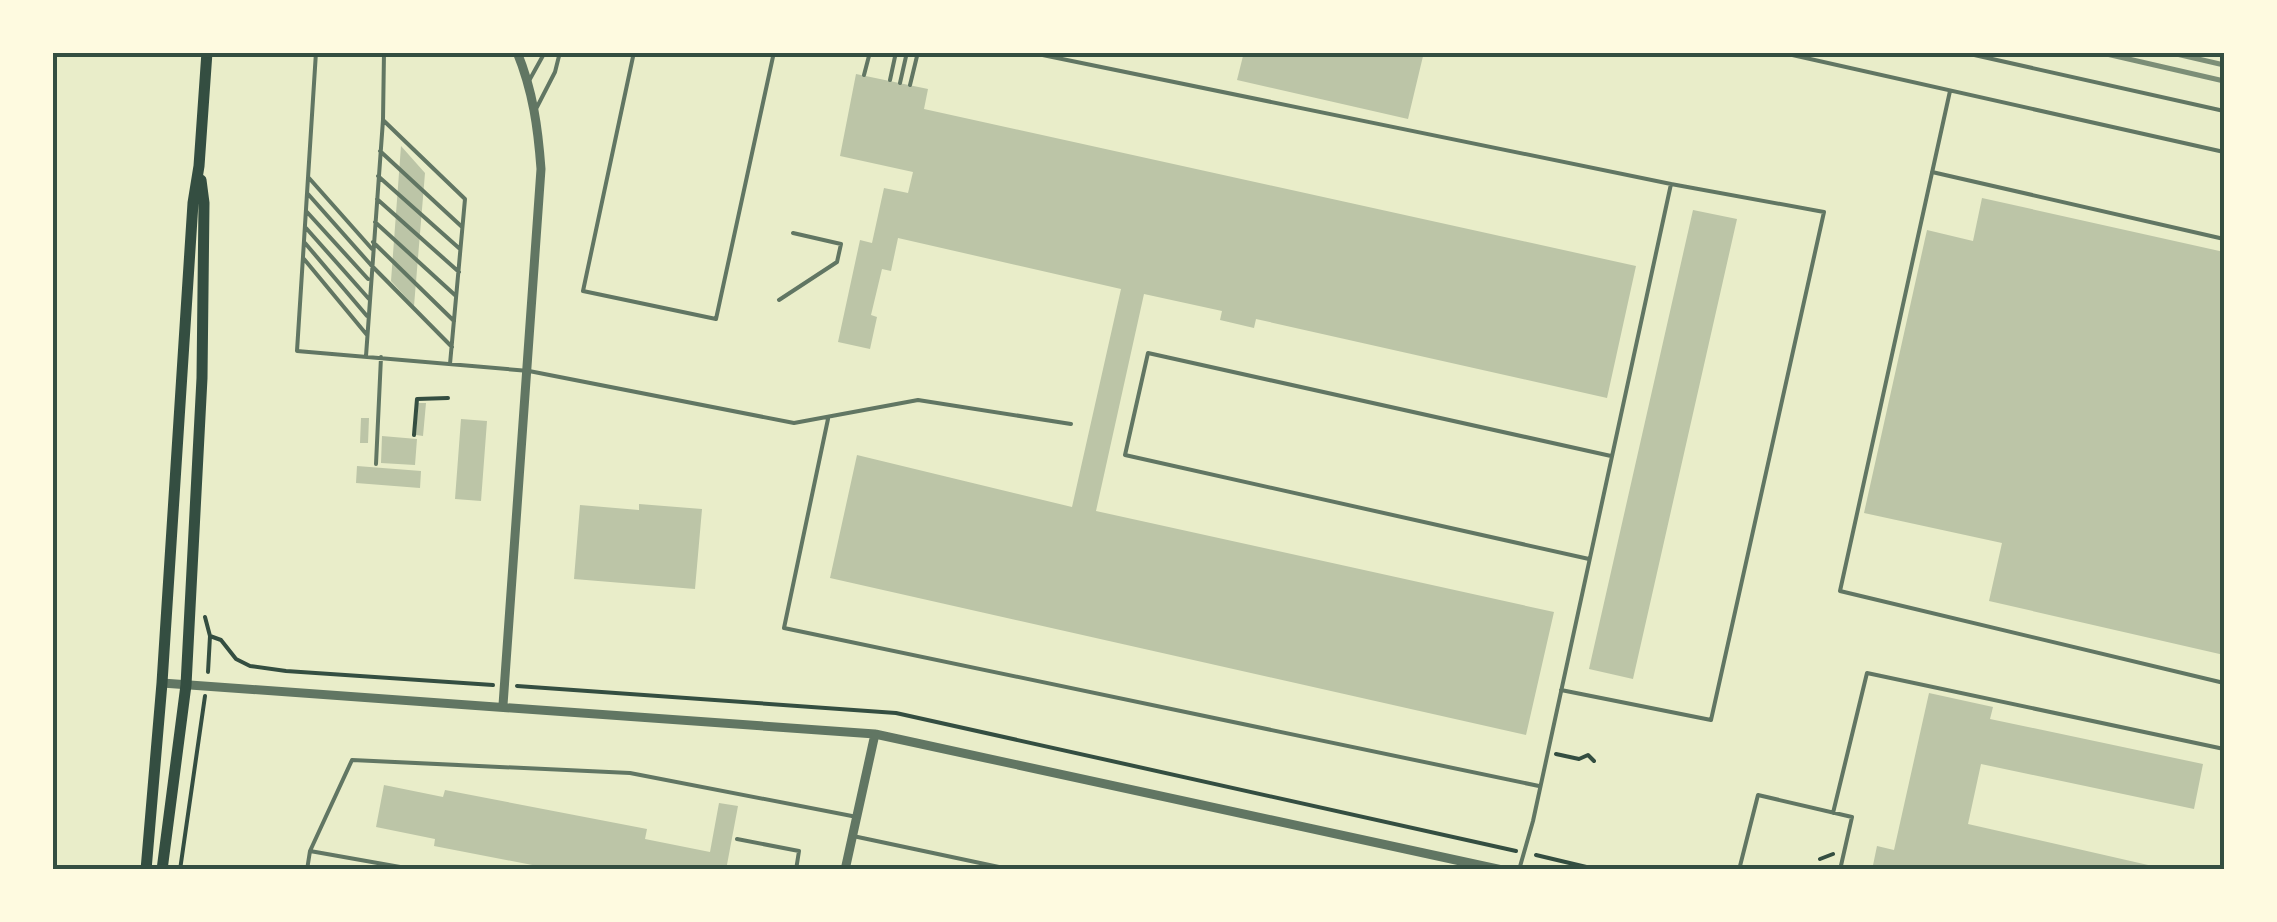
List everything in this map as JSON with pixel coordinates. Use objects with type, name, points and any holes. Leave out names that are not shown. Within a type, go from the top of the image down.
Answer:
[{"type":"main road","points":[[146,870],[206,52]]},
{"type":"main road","points":[[162,870],[186,684],[202,378],[204,203],[199,166]]},
{"type":"street","points":[[504,705],[542,169],[529,81],[517,52]]},
{"type":"street","points":[[162,683],[875,734],[1502,870]]},
{"type":"street","points":[[845,870],[875,734]]},
{"type":"lane","points":[[316,52],[297,351],[528,370],[794,423],[918,400],[1072,424]]},
{"type":"lane","points":[[366,356],[383,120],[384,52]]},
{"type":"lane","points":[[529,81],[545,52]]},
{"type":"lane","points":[[535,111],[556,72],[560,52]]},
{"type":"lane","points":[[634,52],[583,291],[716,319],[774,52]]},
{"type":"lane","points":[[864,75],[870,52]]},
{"type":"lane","points":[[890,80],[896,52]]},
{"type":"lane","points":[[900,83],[907,52]]},
{"type":"lane","points":[[910,85],[918,52]]},
{"type":"lane","points":[[1028,52],[1824,212],[1711,720],[1560,690]]},
{"type":"lane","points":[[1779,52],[2224,152]]},
{"type":"lane","points":[[1961,52],[2224,112]]},
{"type":"lane","points":[[1950,91],[1840,591],[2224,683]]},
{"type":"lane","points":[[383,120],[466,199],[450,364]]},
{"type":"lane","points":[[380,151],[463,228]]},
{"type":"lane","points":[[1932,172],[2224,238]]},
{"type":"lane","points":[[378,176],[461,250]]},
{"type":"lane","points":[[309,178],[372,249]]},
{"type":"lane","points":[[1519,870],[1671,184]]},
{"type":"lane","points":[[308,194],[452,347]]},
{"type":"lane","points":[[376,199],[459,272]]},
{"type":"lane","points":[[306,212],[370,281]]},
{"type":"lane","points":[[374,222],[456,296]]},
{"type":"lane","points":[[306,228],[369,300]]},
{"type":"lane","points":[[779,300],[837,262],[841,244],[793,234]]},
{"type":"lane","points":[[373,242],[454,321]]},
{"type":"lane","points":[[305,243],[368,317]]},
{"type":"lane","points":[[304,259],[367,336]]},
{"type":"lane","points":[[1589,559],[1125,456],[1148,353],[1610,456]]},
{"type":"lane","points":[[376,464],[382,357]]},
{"type":"lane","points":[[828,417],[784,628],[1539,786]]},
{"type":"lane","points":[[1833,812],[1866,672],[2224,749]]},
{"type":"lane","points":[[306,870],[310,851],[352,760],[630,773],[857,817]]},
{"type":"lane","points":[[1740,870],[1758,796],[1852,817],[1840,870]]},
{"type":"lane","points":[[853,836],[1014,870]]},
{"type":"lane","points":[[737,839],[799,851],[796,870]]},
{"type":"lane","points":[[310,851],[417,870]]},
{"type":"path","points":[[414,435],[416,400],[448,398]]},
{"type":"path","points":[[1547,752],[1579,759],[1588,754],[1594,761]]},
{"type":"building","points":[[1244,52],[1424,52],[1408,119],[1237,80]]},
{"type":"building","points":[[856,74],[928,89],[924,109],[1636,266],[1607,398],[1256,319],[1254,328],[1220,320],[1222,311],[1144,294],[1096,511],[1554,612],[1526,735],[830,578],[857,455],[1072,507],[1121,289],[898,238],[891,271],[882,269],[871,315],[877,317],[870,349],[838,342],[860,240],[872,243],[884,188],[908,193],[913,172],[840,156]]},
{"type":"building","points":[[401,146],[425,173],[414,306],[391,281]]},
{"type":"building","points":[[1982,198],[2224,252],[2224,655],[1989,601],[2002,543],[1864,513],[1927,230],[1973,241]]},
{"type":"building","points":[[1693,210],[1737,219],[1633,679],[1589,669]]},
{"type":"building","points":[[418,403],[426,403],[423,436],[416,435]]},
{"type":"building","points":[[361,418],[369,418],[368,443],[360,443]]},
{"type":"building","points":[[461,419],[487,421],[481,501],[455,499]]},
{"type":"building","points":[[382,436],[417,439],[415,465],[381,463]]},
{"type":"building","points":[[357,466],[421,471],[420,488],[356,483]]},
{"type":"building","points":[[639,504],[702,509],[695,589],[574,579],[580,505],[639,510]]},
{"type":"building","points":[[1929,693],[1993,707],[1990,719],[2203,764],[2194,809],[1981,764],[1968,824],[2170,870],[1974,870],[1956,866],[1956,870],[1872,870],[1877,846],[1894,850]]},
{"type":"building","points":[[384,785],[443,797],[445,790],[647,829],[645,839],[710,852],[719,803],[738,806],[726,870],[558,870],[434,846],[435,839],[376,827]]},
{"type":"railway","points":[[2098,52],[2224,81]]},
{"type":"railway","points":[[2168,52],[2224,65]]}]
